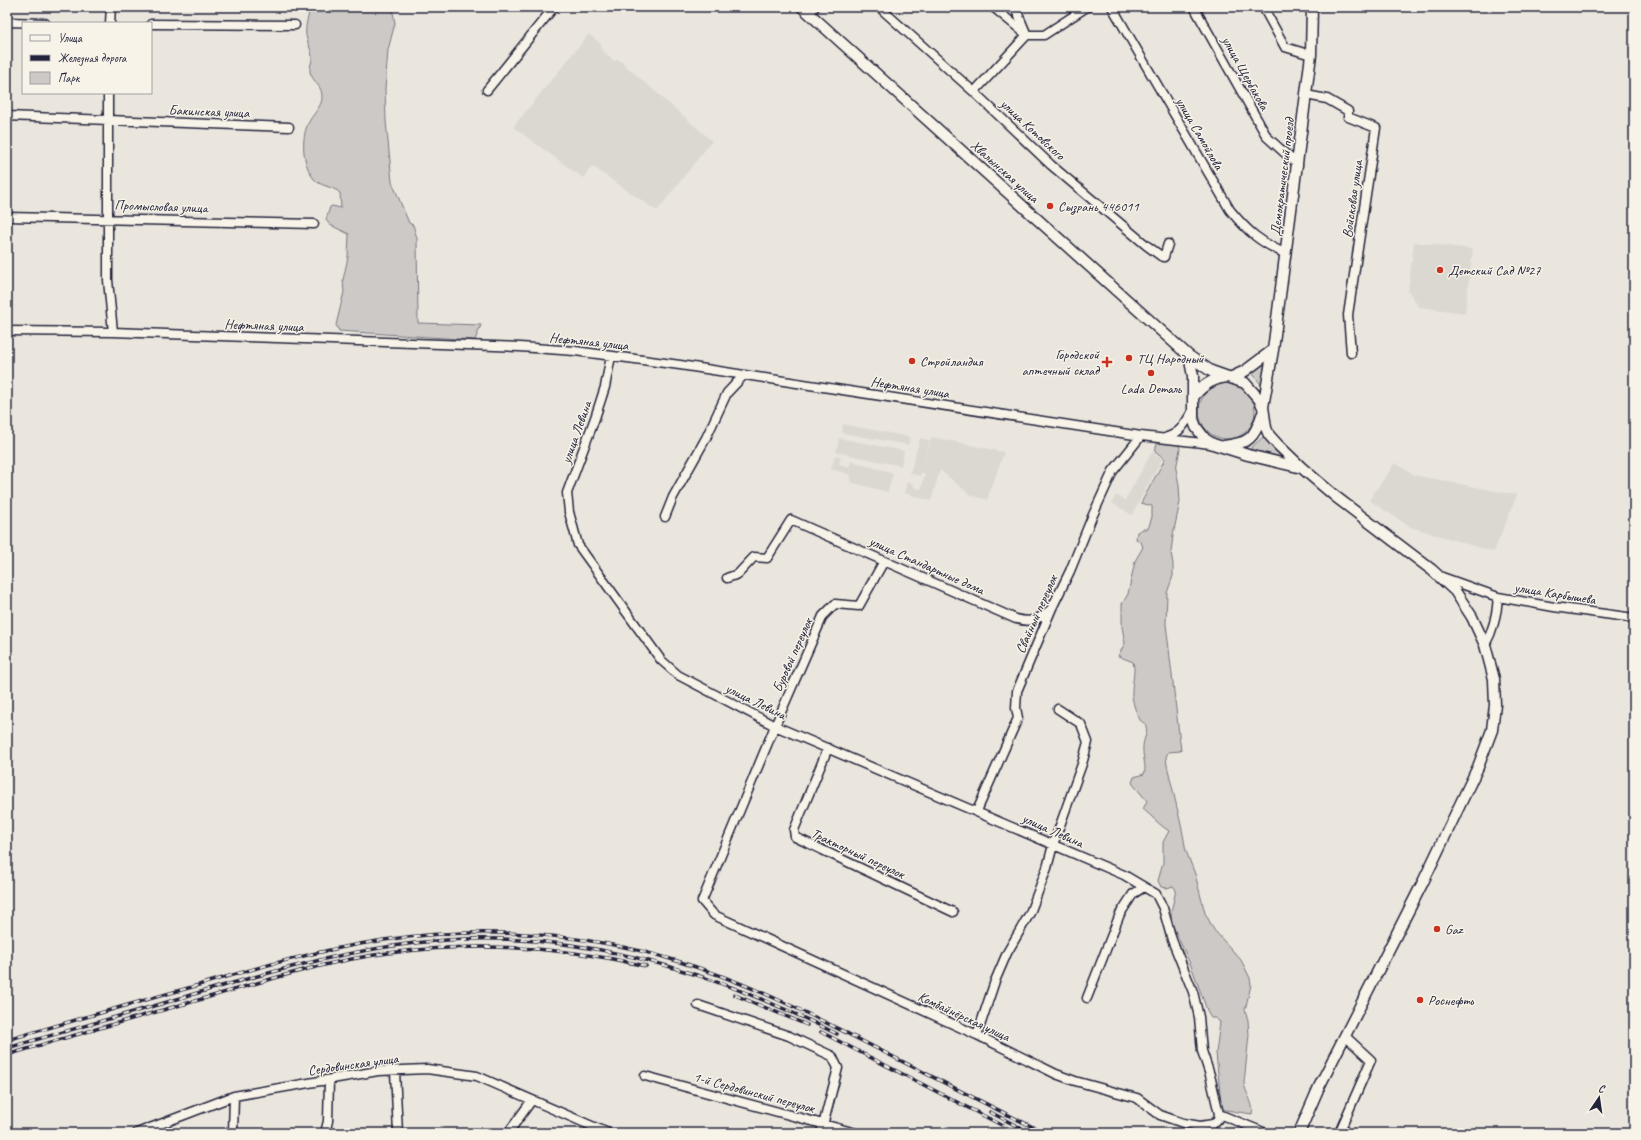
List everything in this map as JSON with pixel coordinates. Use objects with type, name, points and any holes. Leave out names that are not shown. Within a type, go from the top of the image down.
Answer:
[{"type":"main road","name":"Демократический проезд","points":[[1263,409],[1274,350],[1298,165],[1311,55],[1312,7]]},
{"type":"main road","name":"Хвалынская улица","points":[[809,9],[1189,356],[1211,371],[1230,377]]},
{"type":"main road","points":[[1194,396],[1210,381],[1220,377],[1230,377],[1245,372],[1274,350]]},
{"type":"main road","points":[[1189,356],[1193,376],[1194,396],[1192,410],[1196,427],[1205,440],[1248,455],[1302,468]]},
{"type":"main road","points":[[1230,377],[1245,383],[1253,390],[1263,409],[1264,421],[1269,435],[1302,468],[1336,497],[1439,576],[1455,591],[1472,617],[1485,645],[1494,679],[1495,705],[1492,730],[1486,748],[1423,882],[1319,1087],[1299,1133]]},
{"type":"main road","points":[[1217,445],[1241,444],[1250,438],[1258,428],[1263,409]]},
{"type":"street","points":[[110,22],[111,7]]},
{"type":"street","points":[[487,90],[554,7]]},
{"type":"street","name":"улица Котовского","points":[[879,7],[974,92],[1051,165],[1146,245],[1164,257],[1168,244]]},
{"type":"street","points":[[993,7],[1027,35],[1044,34],[1088,7]]},
{"type":"street","points":[[1015,7],[1027,35]]},
{"type":"street","name":"улица Самойлова","points":[[1112,7],[1230,210],[1245,228],[1269,246],[1286,254]]},
{"type":"street","name":"улица Щербакова","points":[[1194,7],[1267,137],[1298,165]]},
{"type":"street","points":[[1263,7],[1285,48],[1311,55]]},
{"type":"street","points":[[7,22],[22,22]]},
{"type":"street","points":[[152,24],[295,26]]},
{"type":"street","points":[[974,92],[1027,35]]},
{"type":"street","points":[[108,94],[108,280],[113,332]]},
{"type":"street","name":"Войсковая улица","points":[[1306,95],[1326,98],[1348,111],[1348,117],[1376,128],[1348,315],[1351,353]]},
{"type":"street","name":"Бакинская улица","points":[[7,116],[289,126]]},
{"type":"street","name":"Промысловая улица","points":[[7,217],[108,218],[314,224]]},
{"type":"street","name":"Нефтяная улица","points":[[7,331],[113,332],[520,347],[611,356],[1141,436],[1217,445]]},
{"type":"street","name":"улица Левина","points":[[611,356],[605,387],[567,493],[569,512],[578,545],[661,660],[678,675],[775,726],[1124,875],[1156,894],[1163,908],[1172,940],[1193,992],[1199,1017],[1202,1051],[1210,1075],[1219,1114]]},
{"type":"street","points":[[665,517],[673,497],[706,438],[727,393],[744,375]]},
{"type":"street","points":[[1162,438],[1175,435],[1184,424],[1192,410]]},
{"type":"street","name":"Свайный переулок","points":[[977,811],[1018,718],[1016,708],[1017,692],[1052,608],[1070,571],[1113,471],[1141,436]]},
{"type":"street","name":"улица Стандартные дома","points":[[727,578],[738,574],[754,557],[767,558],[791,520],[1025,621],[1040,619],[1052,608]]},
{"type":"street","name":"Буровой переулок","points":[[702,901],[823,616],[835,604],[859,606],[884,561]]},
{"type":"street","points":[[1439,576],[1498,597]]},
{"type":"street","name":"улица Карбышева","points":[[1485,645],[1492,632],[1496,618],[1498,597],[1554,607],[1634,618]]},
{"type":"street","points":[[977,1035],[995,981],[1007,953],[1030,913],[1047,868],[1053,845],[1082,764],[1088,742],[1081,724],[1058,709]]},
{"type":"street","name":"Тракторный переулок","points":[[828,748],[794,830],[796,837],[953,912]]},
{"type":"street","points":[[1087,998],[1120,914],[1133,894],[1144,887]]},
{"type":"street","name":"Комбайнёрская улица","points":[[702,901],[714,915],[977,1035],[1034,1064],[1069,1079],[1138,1098],[1160,1114],[1178,1122],[1192,1125],[1213,1124],[1218,1120],[1219,1114]]},
{"type":"street","points":[[698,1005],[789,1036],[832,1056],[838,1068],[821,1133]]},
{"type":"street","points":[[1339,1133],[1371,1060],[1346,1036]]},
{"type":"street","name":"Сердовинская улица","points":[[137,1133],[234,1096],[378,1071],[427,1069],[477,1076],[608,1133]]},
{"type":"street","points":[[395,1070],[398,1133]]},
{"type":"street","name":"1-й Сердовинский переулок","points":[[645,1076],[856,1133]]},
{"type":"street","points":[[325,1133],[328,1121],[329,1080]]},
{"type":"street","points":[[233,1133],[234,1096]]},
{"type":"street","points":[[508,1133],[532,1100]]},
{"type":"street","points":[[1219,1114],[1266,1133]]},
{"type":"shaded area","points":[[589,34],[602,45],[600,48],[614,61],[618,59],[712,141],[657,211],[592,166],[583,178],[513,127]]},
{"type":"shaded area","name":"Детский Сад №27","points":[[1414,242],[1473,249],[1465,313],[1419,307],[1408,291]]},
{"type":"shaded area","points":[[843,424],[910,437],[908,445],[842,433]]},
{"type":"shaded area","points":[[932,437],[1004,452],[987,500],[970,495],[940,470],[931,501],[904,493],[907,482],[914,484],[914,487],[921,489],[925,474],[921,472],[920,476],[910,473],[920,438],[930,441],[923,465]]},
{"type":"shaded area","points":[[839,438],[904,451],[901,466],[836,452]]},
{"type":"shaded area","points":[[1152,452],[1163,458],[1132,515],[1112,503],[1116,495],[1125,500]]},
{"type":"shaded area","points":[[835,455],[841,456],[839,464],[849,467],[851,461],[893,473],[888,492],[850,482],[851,475],[831,469]]},
{"type":"shaded area","points":[[1395,463],[1414,475],[1517,495],[1494,552],[1410,527],[1369,500]]},
{"type":"green space","points":[[309,7],[392,7],[395,23],[388,50],[385,89],[386,121],[392,182],[409,223],[413,225],[417,238],[418,323],[481,325],[475,340],[339,331],[336,325],[344,292],[343,280],[348,257],[349,234],[330,225],[326,220],[330,207],[341,208],[340,193],[320,184],[314,179],[307,166],[305,158],[304,142],[307,127],[320,106],[322,99],[321,89],[313,79],[310,72],[312,54],[306,32]]},
{"type":"green space","points":[[1265,361],[1262,386],[1251,371]]},
{"type":"green space","points":[[1222,383],[1232,383],[1247,391],[1253,400],[1255,411],[1253,422],[1247,431],[1232,439],[1222,439],[1211,434],[1204,427],[1199,416],[1199,406],[1204,395],[1211,388]]},
{"type":"green space","points":[[1263,437],[1282,457],[1250,449]]},
{"type":"green space","points":[[1161,442],[1179,445],[1180,449],[1176,469],[1180,502],[1173,535],[1171,553],[1173,576],[1167,593],[1166,624],[1181,751],[1168,752],[1166,757],[1167,765],[1186,851],[1195,874],[1205,913],[1214,930],[1241,960],[1250,978],[1251,985],[1245,1010],[1248,1020],[1249,1035],[1244,1083],[1251,1102],[1253,1110],[1252,1114],[1223,1109],[1221,1103],[1216,1053],[1220,1022],[1215,1018],[1211,1018],[1208,1013],[1192,968],[1172,924],[1171,912],[1176,890],[1173,886],[1167,888],[1161,887],[1158,881],[1163,863],[1163,842],[1169,831],[1143,809],[1147,801],[1132,783],[1134,777],[1144,774],[1145,771],[1143,747],[1146,734],[1146,725],[1140,720],[1132,699],[1134,670],[1133,662],[1118,656],[1125,643],[1122,627],[1122,604],[1128,594],[1135,561],[1143,547],[1141,542],[1136,539],[1137,532],[1143,529],[1148,529],[1152,517],[1152,506],[1141,503],[1165,459],[1155,451],[1157,444]]},
{"type":"railway","points":[[7,1040],[263,966],[359,944],[457,933],[532,934],[569,938],[642,951],[702,969],[726,978],[821,1020],[1045,1133]]},
{"type":"railway","points":[[7,1048],[225,985],[319,960],[351,953],[415,943],[447,940],[498,939],[548,942],[599,950],[648,961],[697,975],[745,992],[837,1034]]},
{"type":"railway","points":[[7,1055],[298,972],[365,956],[453,948],[517,948],[582,954],[646,966]]},
{"type":"railway","points":[[735,995],[807,1025]]},
{"type":"railway","points":[[821,1032],[1017,1133]]},
{"type":"railway","points":[[990,1112],[1030,1133]]},
{"type":"place","name":"Сызрань 446011","points":[[1050,206]]},
{"type":"place","name":"Детский Сад №27","points":[[1440,270]]},
{"type":"place","name":"ТЦ Народный","points":[[1129,358]]},
{"type":"place","name":"Стройландия","points":[[912,361]]},
{"type":"place","name":"Городской аптечный склад","points":[[1107,362]]},
{"type":"place","name":"Lada Dеталь","points":[[1151,373]]},
{"type":"place","name":"Gaz","points":[[1437,929]]},
{"type":"place","name":"Роснефть","points":[[1420,1000]]}]
